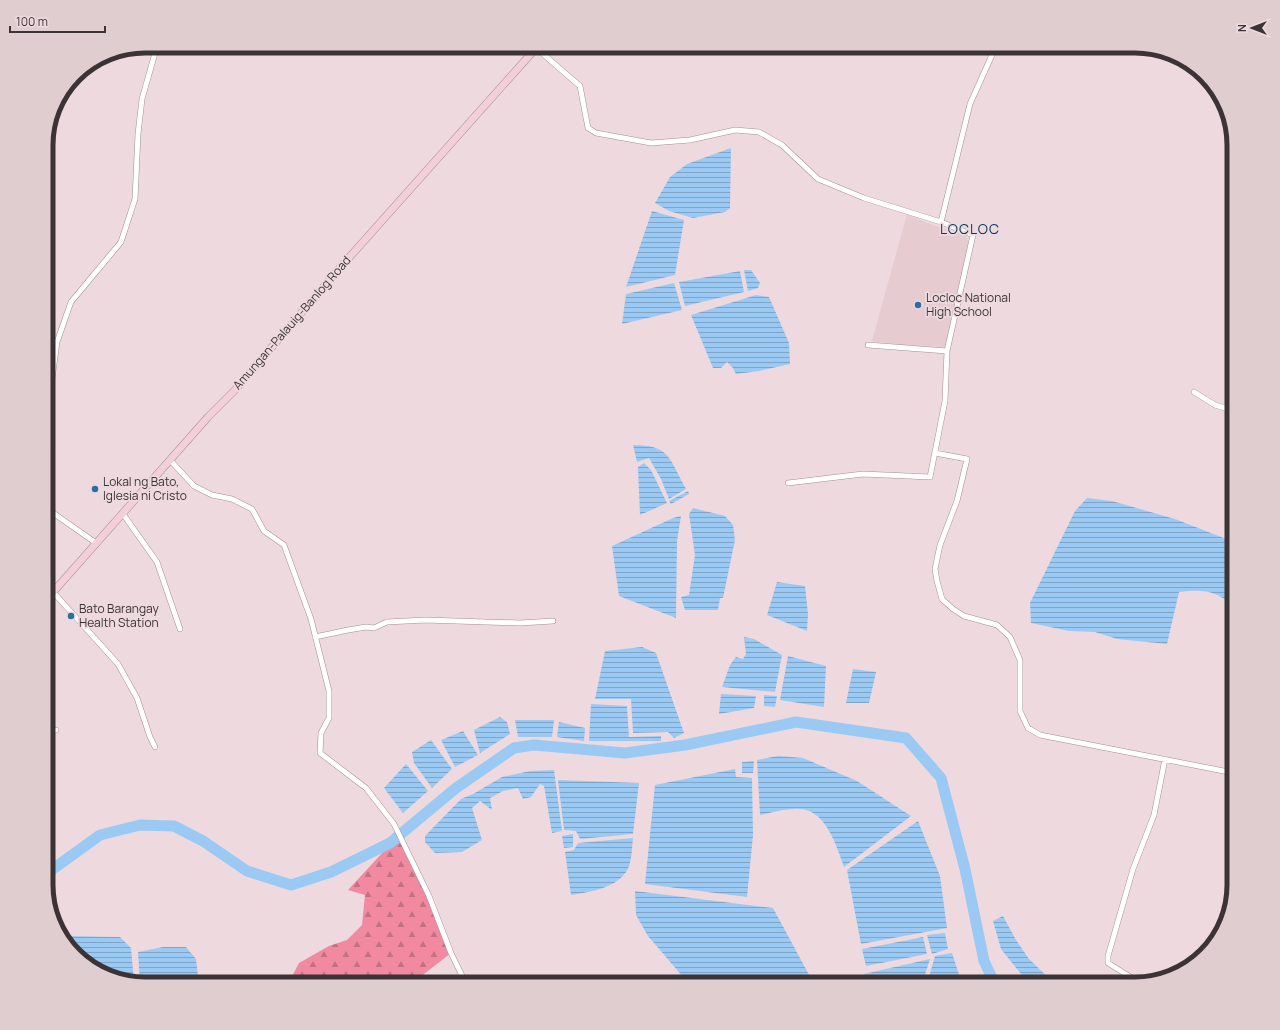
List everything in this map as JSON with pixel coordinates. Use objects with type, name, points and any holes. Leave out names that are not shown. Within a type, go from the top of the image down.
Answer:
[{"type":"main road","name":"Amungan-Palauig-Banlog Road","points":[[53,592],[170,460],[235,390],[338,270],[532,53]]},
{"type":"street","points":[[53,377],[57,342],[71,302],[121,242],[135,199],[138,134],[142,98],[155,53]]},
{"type":"street","points":[[544,53],[580,86],[588,128],[596,133],[652,143],[690,140],[735,130],[760,132],[782,145],[818,178],[864,198],[941,222],[973,235],[947,351],[946,402],[930,477],[863,474],[788,483]]},
{"type":"street","points":[[941,222],[970,104],[993,53]]},
{"type":"street","points":[[868,345],[947,351]]},
{"type":"street","points":[[1194,392],[1215,405],[1227,409]]},
{"type":"street","points":[[936,453],[967,459],[957,501],[940,545],[935,569],[942,599],[964,616],[997,625],[1010,637],[1020,660],[1020,711],[1028,728],[1040,735],[1227,772]]},
{"type":"street","points":[[170,460],[194,486],[212,495],[232,499],[252,510],[264,531],[284,545],[311,619],[329,691],[329,718],[322,733],[320,753],[366,788],[394,824],[429,896],[451,953],[463,977]]},
{"type":"street","points":[[53,513],[96,543]]},
{"type":"street","points":[[123,514],[157,562],[180,629]]},
{"type":"street","points":[[53,592],[118,664],[137,698],[155,747]]},
{"type":"street","points":[[315,637],[366,627],[374,628],[386,622],[425,620],[520,623],[553,621]]},
{"type":"street","points":[[1130,977],[1108,963],[1108,956],[1133,869],[1154,815],[1165,760]]},
{"type":"shaded area","name":"Locloc National High School","points":[[907,214],[930,224],[966,235],[969,244],[945,347],[901,345],[872,341]]},
{"type":"green space","points":[[396,838],[408,853],[451,953],[420,977],[292,977],[299,963],[329,946],[347,940],[362,925],[365,895],[348,890]]},
{"type":"water","points":[[731,148],[730,208],[725,212],[693,218],[669,211],[655,203],[670,177],[687,164]]},
{"type":"water","points":[[652,211],[684,220],[675,275],[626,287]]},
{"type":"water","points":[[744,270],[751,270],[760,283],[758,288],[748,291]]},
{"type":"water","points":[[740,271],[744,292],[685,306],[679,282]]},
{"type":"water","points":[[674,283],[682,310],[622,324],[626,294]]},
{"type":"water","points":[[756,295],[769,297],[789,343],[790,364],[759,371],[736,374],[727,362],[721,368],[713,368],[691,315]]},
{"type":"water","points":[[633,445],[655,448],[662,451],[672,462],[686,489],[669,499],[661,479],[649,458],[637,462]]},
{"type":"water","points":[[644,463],[651,470],[667,503],[640,515],[638,467]]},
{"type":"water","points":[[688,491],[689,494],[671,504],[669,501]]},
{"type":"water","points":[[1087,498],[1112,501],[1175,519],[1227,539],[1227,601],[1208,592],[1179,592],[1167,644],[1117,639],[1095,632],[1069,631],[1031,623],[1030,603],[1075,511]]},
{"type":"water","points":[[693,508],[725,516],[733,525],[735,540],[723,598],[720,598],[718,610],[685,610],[681,597],[689,595],[695,555],[689,514]]},
{"type":"water","points":[[681,516],[677,541],[676,618],[619,596],[612,546],[673,518]]},
{"type":"water","points":[[777,582],[805,586],[808,614],[807,631],[767,615]]},
{"type":"water","points":[[744,637],[754,639],[782,655],[775,692],[722,687],[730,665],[736,657],[743,659],[746,654]]},
{"type":"water","points":[[642,647],[656,653],[684,733],[674,738],[668,732],[633,733],[631,699],[595,699],[605,651]]},
{"type":"water","points":[[788,656],[826,666],[824,707],[780,700]]},
{"type":"water","points":[[853,669],[876,672],[869,703],[846,703]]},
{"type":"water","points":[[721,694],[756,696],[754,708],[719,714]]},
{"type":"water","points":[[764,695],[777,696],[775,707],[764,706]]},
{"type":"water","points":[[591,704],[627,706],[629,737],[661,736],[661,741],[589,741]]},
{"type":"water","points":[[500,717],[507,722],[510,734],[480,753],[474,730]]},
{"type":"water","points":[[515,720],[554,720],[552,737],[518,737]]},
{"type":"water","points":[[559,722],[585,728],[584,741],[557,737]]},
{"type":"water","points":[[463,731],[478,755],[455,767],[441,740]]},
{"type":"water","points":[[431,740],[452,769],[432,788],[414,763],[412,752]]},
{"type":"water","points":[[778,756],[803,758],[857,781],[911,816],[844,867],[834,840],[824,823],[809,811],[795,809],[760,815],[757,760]]},
{"type":"water","points":[[754,761],[753,773],[742,773],[742,762]]},
{"type":"water","points":[[406,764],[428,791],[403,813],[384,788]]},
{"type":"water","points":[[735,769],[736,777],[752,778],[753,835],[747,897],[645,884],[655,785]]},
{"type":"water","points":[[554,770],[562,831],[552,833],[544,786],[540,784],[531,797],[523,799],[518,788],[503,791],[490,798],[492,810],[480,801],[472,808],[482,840],[462,852],[435,853],[425,842],[425,836],[461,799],[473,794],[502,777],[530,771]]},
{"type":"water","points":[[558,780],[639,783],[633,834],[580,839],[576,831],[564,830]]},
{"type":"water","points":[[918,821],[940,876],[947,928],[861,944],[847,870]]},
{"type":"water","points":[[573,834],[573,847],[564,848],[562,836]]},
{"type":"water","points":[[633,838],[630,863],[627,871],[621,878],[606,887],[571,895],[565,852],[574,850],[578,843]]},
{"type":"water","points":[[635,891],[773,908],[810,977],[683,977],[648,936],[636,915]]},
{"type":"water","points":[[1003,916],[1016,940],[1029,959],[1048,977],[1023,977],[1001,949],[993,921]]},
{"type":"water","points":[[945,933],[948,949],[932,954],[927,935]]},
{"type":"water","points":[[68,936],[120,937],[131,948],[133,976],[121,974],[99,965],[84,954]]},
{"type":"water","points":[[923,937],[927,954],[866,966],[862,949]]},
{"type":"water","points":[[163,947],[186,947],[196,959],[198,977],[140,977],[138,952]]},
{"type":"water","points":[[952,953],[960,977],[929,977],[935,956]]},
{"type":"water","points":[[930,959],[924,977],[865,977],[864,974]]},
{"type":"waterway","points":[[53,869],[100,835],[140,825],[174,826],[203,841],[247,871],[291,885],[331,872],[390,843],[456,788],[514,748],[534,745],[625,753],[685,745],[796,722],[906,738],[941,778],[965,869],[984,961],[992,977]]},
{"type":"place","name":"Locloc National High School","points":[[918,305]]},
{"type":"place","name":"Lokal ng Bato, Iglesia ni Cristo","points":[[95,489]]},
{"type":"place","name":"Bato Barangay Health Station","points":[[71,616]]},
{"type":"district","name":"LOCLOC","points":[[970,229]]}]
